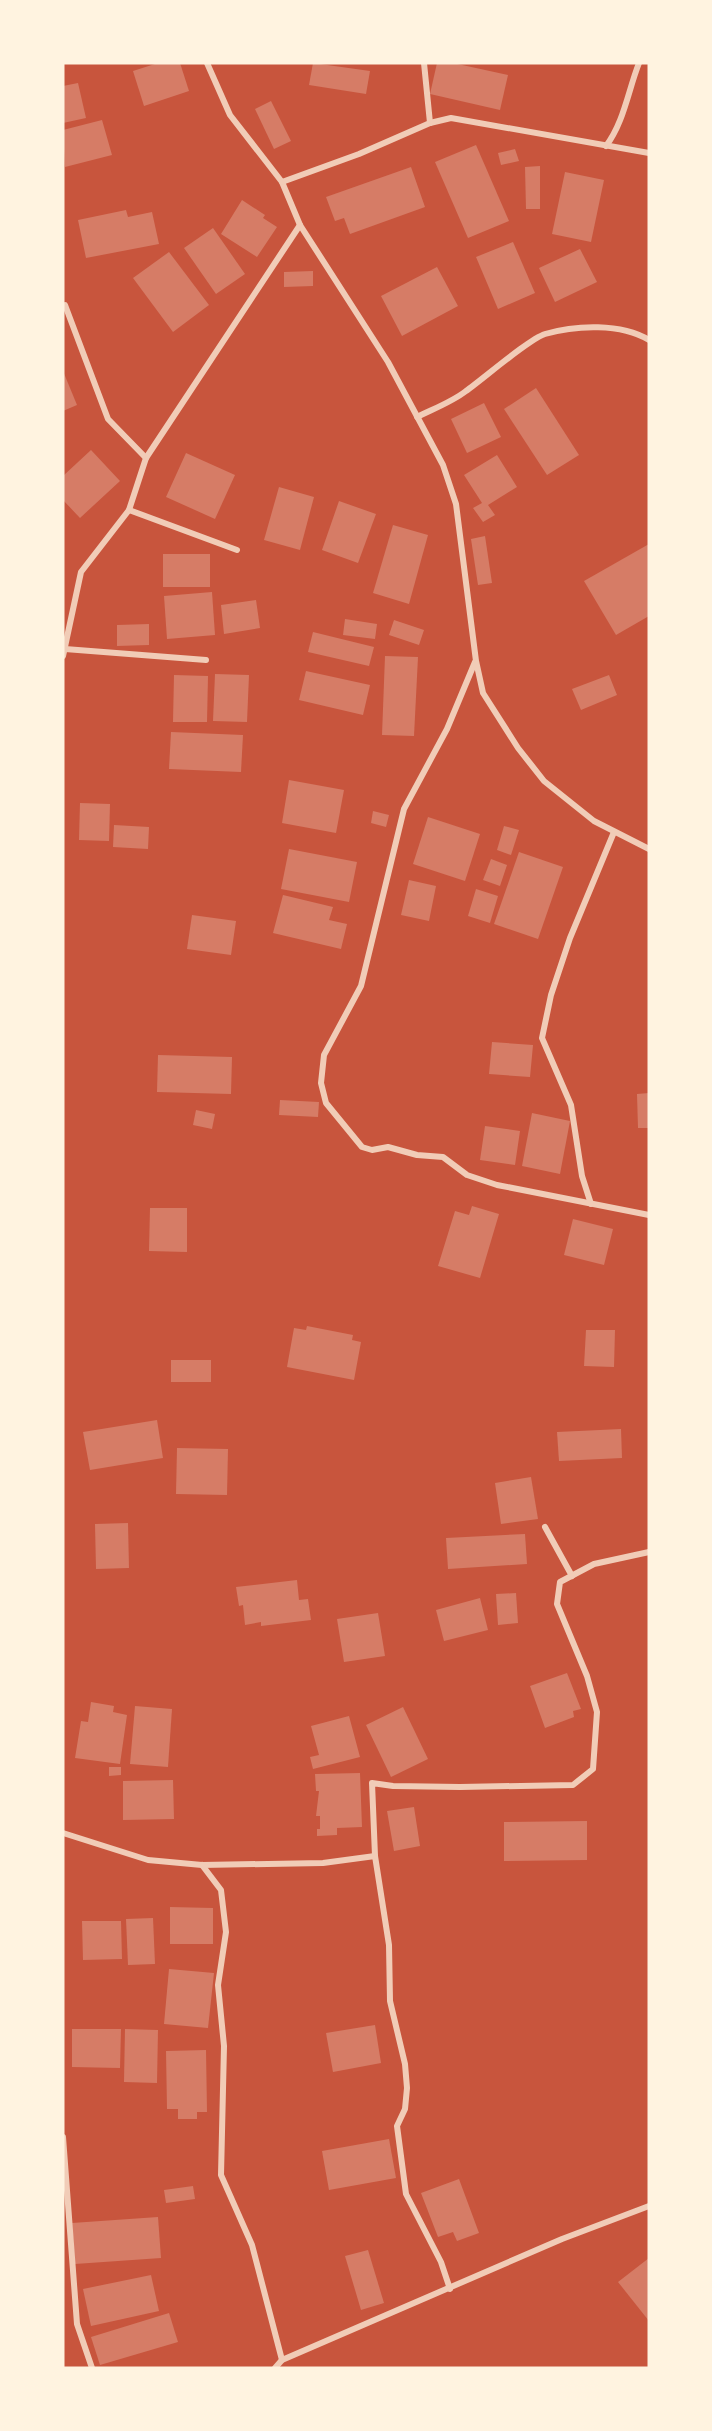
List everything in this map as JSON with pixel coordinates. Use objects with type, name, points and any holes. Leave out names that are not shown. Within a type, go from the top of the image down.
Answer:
[{"type":"street","points":[[207,63],[230,115],[282,182],[300,225],[388,362],[443,465],[456,504],[476,661],[483,693],[518,748],[544,782],[594,821],[649,849]]},
{"type":"street","points":[[424,63],[430,123]]},
{"type":"street","points":[[606,146],[618,130],[628,91],[639,63]]},
{"type":"street","points":[[282,182],[359,154],[430,123],[450,118],[649,153]]},
{"type":"street","points":[[206,660],[64,653],[81,572],[129,510],[146,458],[300,225]]},
{"type":"street","points":[[65,305],[108,420],[146,458]]},
{"type":"street","points":[[417,417],[463,393],[543,334],[580,328],[609,328],[639,334],[649,340]]},
{"type":"street","points":[[129,510],[237,550]]},
{"type":"street","points":[[476,661],[447,729],[404,809],[361,986],[324,1055],[321,1083],[326,1102],[362,1147],[372,1150],[387,1147],[417,1155],[443,1157],[467,1175],[497,1185],[649,1215]]},
{"type":"street","points":[[591,1204],[582,1176],[571,1106],[542,1038],[551,995],[570,938],[614,832]]},
{"type":"street","points":[[545,1527],[572,1576]]},
{"type":"street","points":[[450,2289],[441,2262],[406,2194],[397,2126],[405,2109],[407,2088],[405,2064],[390,2001],[389,1945],[375,1856],[372,1783],[393,1786],[460,1787],[573,1785],[593,1769],[597,1712],[587,1676],[557,1604],[560,1582],[594,1564],[649,1552]]},
{"type":"street","points":[[63,1833],[148,1860],[202,1865],[323,1863],[375,1856]]},
{"type":"street","points":[[202,1865],[221,1890],[226,1932],[218,1985],[224,2046],[221,2175],[252,2245],[282,2360]]},
{"type":"street","points":[[63,2137],[77,2324],[92,2368]]},
{"type":"street","points":[[275,2368],[282,2360],[562,2239],[649,2206]]},
{"type":"building","points":[[158,63],[180,63],[189,91],[144,106],[133,71]]},
{"type":"building","points":[[313,63],[370,71],[366,94],[309,85]]},
{"type":"building","points":[[437,63],[453,63],[508,75],[500,110],[430,94]]},
{"type":"building","points":[[78,83],[86,118],[63,123],[63,86]]},
{"type":"building","points":[[271,101],[291,141],[274,149],[255,109]]},
{"type":"building","points":[[102,120],[112,155],[65,167],[63,130]]},
{"type":"building","points":[[476,145],[509,221],[468,238],[435,162]]},
{"type":"building","points":[[515,149],[519,161],[501,165],[498,153]]},
{"type":"building","points":[[540,166],[540,209],[526,209],[525,167]]},
{"type":"building","points":[[411,167],[425,207],[350,234],[344,218],[335,221],[326,197]]},
{"type":"building","points":[[565,172],[604,180],[591,242],[552,234]]},
{"type":"building","points":[[242,200],[265,215],[263,218],[277,227],[257,257],[221,234]]},
{"type":"building","points":[[126,210],[128,217],[152,212],[159,244],[86,258],[78,220]]},
{"type":"building","points":[[213,228],[245,274],[216,294],[184,248]]},
{"type":"building","points":[[513,242],[535,293],[498,309],[476,257]]},
{"type":"building","points":[[580,249],[597,282],[555,302],[539,268]]},
{"type":"building","points":[[169,252],[209,305],[173,332],[133,278]]},
{"type":"building","points":[[437,267],[458,306],[402,336],[381,296]]},
{"type":"building","points":[[313,271],[313,286],[284,287],[284,272]]},
{"type":"building","points":[[63,371],[77,405],[63,411]]},
{"type":"building","points":[[536,388],[579,455],[547,475],[504,409]]},
{"type":"building","points":[[484,403],[501,437],[467,453],[451,419]]},
{"type":"building","points":[[91,450],[120,481],[80,518],[63,500],[63,476]]},
{"type":"building","points":[[186,453],[235,475],[215,519],[166,497]]},
{"type":"building","points":[[497,455],[517,487],[488,505],[495,515],[483,522],[473,508],[482,503],[464,475]]},
{"type":"building","points":[[279,487],[314,497],[300,550],[264,540]]},
{"type":"building","points":[[339,501],[376,514],[358,563],[322,550]]},
{"type":"building","points":[[393,525],[428,535],[409,604],[373,593]]},
{"type":"building","points":[[485,536],[492,583],[478,585],[471,539]]},
{"type":"building","points":[[649,544],[649,616],[616,635],[584,581]]},
{"type":"building","points":[[163,554],[210,554],[210,587],[163,587]]},
{"type":"building","points":[[212,592],[215,635],[167,639],[164,596]]},
{"type":"building","points":[[256,600],[260,628],[224,634],[221,605]]},
{"type":"building","points":[[345,619],[377,624],[375,639],[343,635]]},
{"type":"building","points":[[394,620],[424,630],[419,645],[389,635]]},
{"type":"building","points":[[149,624],[149,645],[117,646],[117,625]]},
{"type":"building","points":[[313,632],[374,647],[369,666],[308,652]]},
{"type":"building","points":[[385,656],[418,657],[414,736],[382,735]]},
{"type":"building","points":[[306,671],[370,685],[363,715],[299,700]]},
{"type":"building","points":[[215,674],[249,675],[247,722],[213,721]]},
{"type":"building","points":[[174,675],[208,676],[207,722],[173,722]]},
{"type":"building","points":[[609,675],[617,695],[581,710],[572,689]]},
{"type":"building","points":[[171,732],[243,735],[241,772],[169,769]]},
{"type":"building","points":[[289,780],[344,790],[336,833],[282,823]]},
{"type":"building","points":[[80,803],[110,804],[109,841],[79,840]]},
{"type":"building","points":[[373,811],[389,815],[386,827],[371,823]]},
{"type":"building","points":[[428,817],[480,834],[465,881],[413,864]]},
{"type":"building","points":[[114,825],[149,827],[148,849],[113,847]]},
{"type":"building","points":[[504,826],[519,830],[511,855],[497,850]]},
{"type":"building","points":[[289,849],[357,862],[349,902],[281,889]]},
{"type":"building","points":[[519,852],[563,867],[538,939],[494,924]]},
{"type":"building","points":[[491,859],[507,865],[500,886],[483,880]]},
{"type":"building","points":[[409,880],[436,886],[429,921],[401,915]]},
{"type":"building","points":[[476,889],[498,896],[490,923],[468,916]]},
{"type":"building","points":[[283,895],[333,907],[329,920],[347,924],[341,949],[273,933]]},
{"type":"building","points":[[192,915],[236,921],[231,955],[187,949]]},
{"type":"building","points":[[492,1042],[533,1045],[530,1077],[489,1074]]},
{"type":"building","points":[[158,1055],[232,1057],[231,1094],[157,1092]]},
{"type":"building","points":[[649,1093],[649,1128],[638,1128],[637,1094]]},
{"type":"building","points":[[280,1100],[319,1102],[318,1117],[279,1115]]},
{"type":"building","points":[[196,1110],[215,1114],[212,1129],[193,1125]]},
{"type":"building","points":[[532,1113],[570,1121],[560,1174],[522,1166]]},
{"type":"building","points":[[485,1126],[520,1131],[515,1165],[480,1160]]},
{"type":"building","points":[[472,1206],[499,1214],[480,1278],[438,1266],[455,1211],[469,1215]]},
{"type":"building","points":[[150,1208],[187,1208],[187,1252],[149,1251]]},
{"type":"building","points":[[573,1219],[613,1229],[604,1265],[564,1255]]},
{"type":"building","points":[[307,1326],[353,1335],[352,1340],[361,1342],[354,1380],[287,1367],[294,1328],[306,1330]]},
{"type":"building","points":[[586,1330],[615,1330],[614,1367],[584,1366]]},
{"type":"building","points":[[171,1360],[211,1360],[211,1382],[171,1382]]},
{"type":"building","points":[[157,1420],[163,1458],[90,1470],[83,1432]]},
{"type":"building","points":[[621,1429],[622,1458],[559,1461],[557,1432]]},
{"type":"building","points":[[177,1448],[228,1449],[227,1495],[176,1494]]},
{"type":"building","points":[[531,1477],[538,1519],[501,1524],[495,1483]]},
{"type":"building","points":[[128,1523],[129,1568],[96,1569],[95,1524]]},
{"type":"building","points":[[525,1534],[527,1564],[448,1569],[446,1538]]},
{"type":"building","points":[[297,1580],[299,1600],[308,1599],[311,1620],[261,1626],[261,1622],[245,1625],[243,1605],[239,1606],[236,1587]]},
{"type":"building","points":[[516,1593],[518,1623],[498,1625],[496,1594]]},
{"type":"building","points":[[480,1598],[488,1630],[444,1641],[436,1610]]},
{"type":"building","points":[[378,1613],[385,1656],[344,1662],[337,1619]]},
{"type":"building","points":[[567,1673],[581,1709],[573,1711],[574,1717],[545,1728],[530,1686]]},
{"type":"building","points":[[91,1702],[114,1706],[113,1712],[127,1715],[120,1764],[75,1758],[81,1721],[88,1722]]},
{"type":"building","points":[[135,1706],[172,1709],[168,1767],[130,1764]]},
{"type":"building","points":[[403,1707],[428,1759],[391,1777],[366,1725]]},
{"type":"building","points":[[349,1716],[360,1757],[313,1769],[310,1757],[319,1755],[311,1726]]},
{"type":"building","points":[[109,1767],[121,1767],[121,1775],[109,1776]]},
{"type":"building","points":[[360,1773],[362,1827],[337,1828],[337,1835],[317,1836],[317,1829],[320,1829],[320,1816],[316,1816],[319,1791],[316,1791],[315,1774]]},
{"type":"building","points":[[173,1780],[174,1819],[123,1820],[123,1781]]},
{"type":"building","points":[[414,1807],[420,1846],[394,1851],[387,1811]]},
{"type":"building","points":[[587,1821],[587,1860],[504,1861],[504,1822]]},
{"type":"building","points":[[170,1907],[213,1908],[213,1944],[170,1944]]},
{"type":"building","points":[[153,1918],[155,1964],[128,1965],[126,1919]]},
{"type":"building","points":[[82,1921],[121,1921],[122,1959],[83,1960]]},
{"type":"building","points":[[169,1969],[214,1973],[208,2028],[164,2024]]},
{"type":"building","points":[[375,2025],[381,2063],[333,2072],[326,2033]]},
{"type":"building","points":[[72,2029],[121,2029],[120,2068],[72,2067]]},
{"type":"building","points":[[125,2029],[158,2030],[157,2083],[124,2082]]},
{"type":"building","points":[[206,2050],[207,2112],[197,2112],[197,2119],[178,2119],[178,2109],[167,2109],[166,2051]]},
{"type":"building","points":[[389,2139],[396,2178],[329,2190],[322,2151]]},
{"type":"building","points":[[459,2179],[479,2233],[457,2241],[453,2232],[438,2237],[421,2193]]},
{"type":"building","points":[[193,2186],[195,2199],[166,2203],[164,2190]]},
{"type":"building","points":[[158,2217],[161,2258],[75,2264],[72,2223]]},
{"type":"building","points":[[368,2250],[384,2303],[361,2310],[345,2256]]},
{"type":"building","points":[[649,2258],[649,2321],[618,2282]]},
{"type":"building","points":[[151,2275],[159,2311],[91,2326],[83,2289]]},
{"type":"building","points":[[169,2313],[178,2342],[100,2365],[91,2337]]}]
